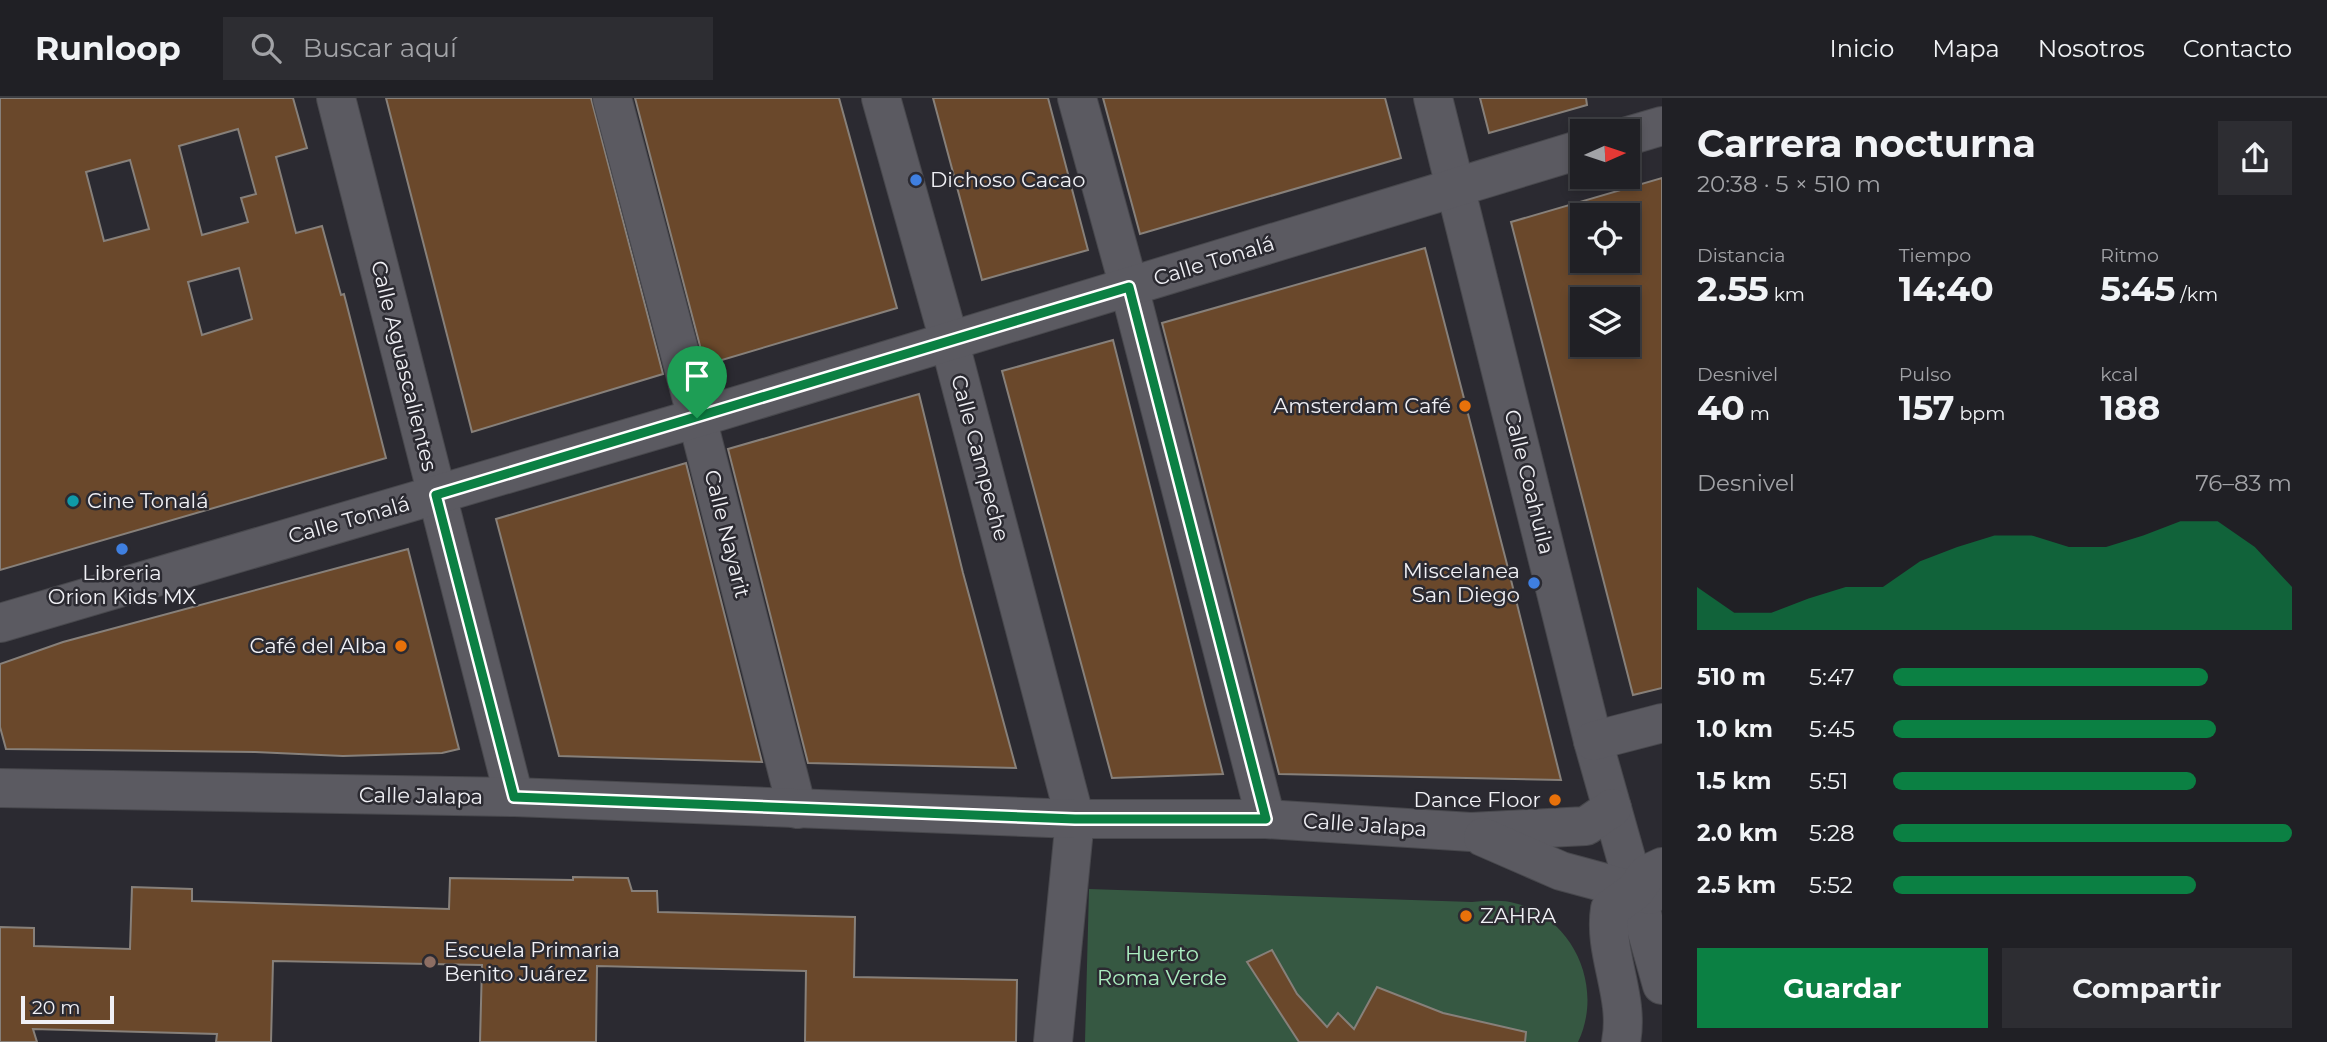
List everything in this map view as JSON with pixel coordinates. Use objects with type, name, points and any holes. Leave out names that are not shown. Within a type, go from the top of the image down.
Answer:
[{"type":"street","name":"Calle Aguascalientes","points":[[336,98],[514,797]]},
{"type":"street","name":"Calle Nayarit","points":[[611,98],[697,418],[797,809]]},
{"type":"street","name":"Calle Campeche","points":[[881,98],[949,340],[1075,819]]},
{"type":"street","points":[[1077,98],[1129,287],[1266,819]]},
{"type":"street","name":"Calle Coahuila","points":[[1433,98],[1593,741],[1612,808],[1653,884],[1662,985]]},
{"type":"street","points":[[1640,132],[1662,125]]},
{"type":"street","name":"Calle Tonalá","points":[[0,623],[697,418],[1570,152]]},
{"type":"street","points":[[1593,741],[1662,723]]},
{"type":"street","name":"Calle Jalapa","points":[[0,788],[514,797],[1075,819],[1266,819],[1471,832],[1586,826],[1612,808]]},
{"type":"street","points":[[1053,1042],[1075,819]]},
{"type":"street","name":"Calle Jalapa","points":[[1471,832],[1561,871],[1653,884]]},
{"type":"street","points":[[1621,1042],[1622,995],[1607,929],[1610,909],[1653,884]]},
{"type":"green space","name":"Huerto Roma Verde","points":[[1089,889],[1510,902],[1532,909],[1551,921],[1566,937],[1585,976],[1585,1020],[1578,1042],[1085,1042]]},
{"type":"building","points":[[0,98],[293,98],[307,148],[276,157],[296,233],[322,226],[341,295],[344,294],[386,458],[0,570]],"holes":[[[238,129],[256,194],[241,198],[248,222],[202,235],[179,146]],[[130,160],[149,229],[104,241],[86,172]],[[239,268],[252,319],[202,335],[188,282]]]},
{"type":"building","points":[[386,98],[591,98],[663,374],[472,432]]},
{"type":"building","points":[[635,98],[839,98],[897,308],[705,365]]},
{"type":"building","points":[[933,98],[1048,98],[1088,250],[982,280]]},
{"type":"building","points":[[1103,98],[1385,98],[1401,158],[1140,234]]},
{"type":"building","points":[[1480,98],[1586,98],[1587,105],[1489,133]]},
{"type":"building","points":[[1662,178],[1662,688],[1633,695],[1511,222],[1570,205],[1570,273],[1640,273],[1640,203],[1576,203],[1624,189],[1640,189],[1640,184]]},
{"type":"building","points":[[1425,248],[1561,780],[1279,774],[1162,323]]},
{"type":"building","points":[[1113,340],[1223,774],[1112,778],[1002,371]]},
{"type":"building","points":[[919,394],[963,573],[1016,768],[808,763],[728,449]]},
{"type":"building","points":[[686,463],[762,762],[559,756],[496,519]]},
{"type":"building","points":[[408,549],[459,749],[442,753],[343,756],[255,752],[6,749],[0,727],[0,664],[63,642]]},
{"type":"building","points":[[573,877],[628,878],[632,891],[657,891],[658,912],[855,917],[854,977],[1017,980],[1016,1042],[805,1042],[806,971],[597,966],[596,1042],[480,1042],[482,965],[273,961],[271,1042],[216,1042],[217,1034],[33,1029],[37,1042],[0,1042],[0,927],[34,928],[34,946],[130,949],[132,887],[192,889],[192,901],[449,909],[450,878],[573,880]]},
{"type":"building","points":[[1272,950],[1297,994],[1327,1027],[1338,1013],[1354,1029],[1377,987],[1443,1013],[1526,1032],[1525,1042],[1299,1042],[1247,962]]},
{"type":"place","name":"Dichoso Cacao","points":[[916,180]]},
{"type":"place","name":"Amsterdam Café","points":[[1465,406]]},
{"type":"place","name":"Cine Tonalá","points":[[73,501]]},
{"type":"place","name":"Libreria Orion Kids MX","points":[[122,549]]},
{"type":"place","name":"Miscelanea San Diego","points":[[1534,583]]},
{"type":"place","name":"Café del Alba","points":[[401,646]]},
{"type":"place","name":"Dance Floor","points":[[1555,800]]},
{"type":"place","name":"ZAHRA","points":[[1466,916]]},
{"type":"place","name":"Escuela Primaria Benito Juárez","points":[[430,962]]},
{"type":"route","points":[[1129,287],[1266,819],[1075,819],[514,797],[436,495],[697,418],[1129,287]]}]
